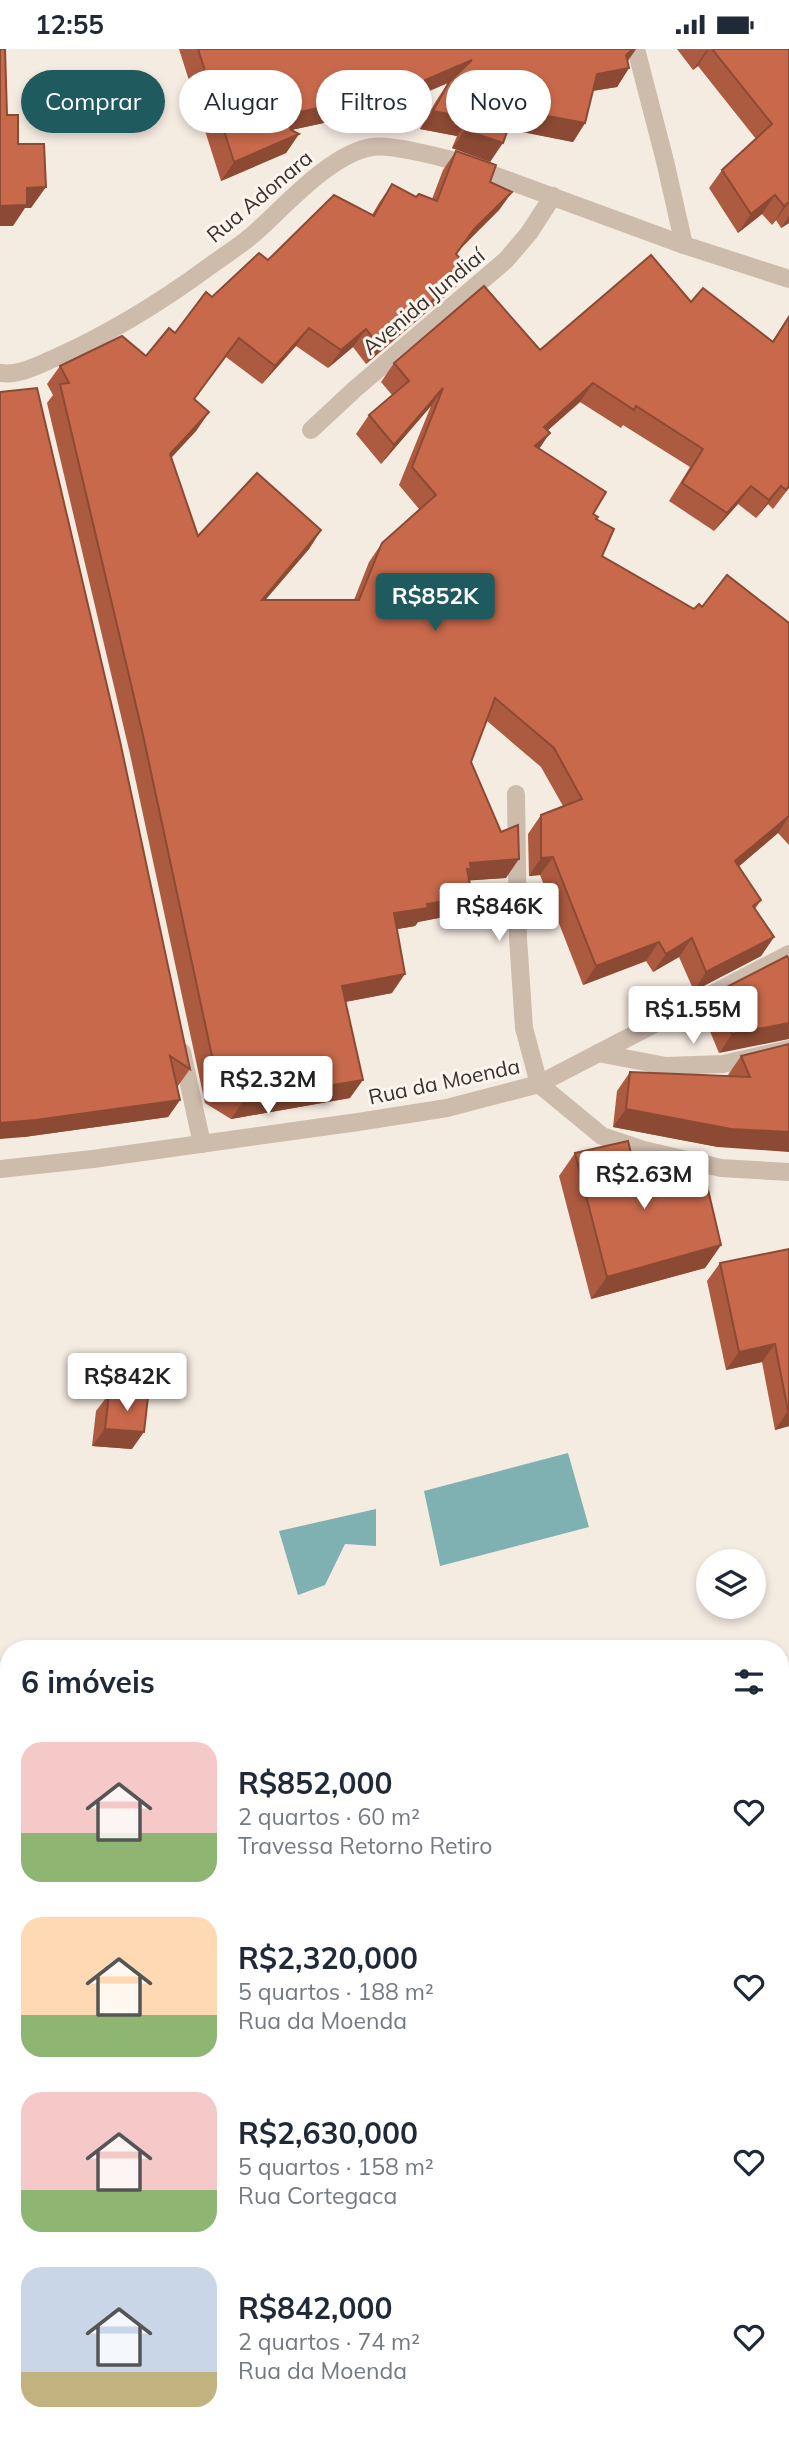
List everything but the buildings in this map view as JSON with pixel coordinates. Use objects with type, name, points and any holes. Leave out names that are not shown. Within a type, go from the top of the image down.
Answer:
[{"type":"street","points":[[636,49],[684,245],[789,279]]},
{"type":"street","name":"Rua Adonara","points":[[0,373],[29,376],[163,300],[255,233],[295,195],[338,161],[372,147],[455,161],[684,245]]},
{"type":"street","name":"Avenida Jundiaí","points":[[311,430],[506,260],[529,233],[553,196]]},
{"type":"street","points":[[516,795],[518,938],[524,1028],[539,1084],[602,1136],[644,1150],[722,1168],[789,1171]]},
{"type":"street","name":"Rua da Moenda","points":[[0,1169],[202,1144],[447,1108],[539,1084],[789,954]]},
{"type":"street","points":[[179,1037],[202,1144]]},
{"type":"street","points":[[598,1053],[666,1066],[723,1064],[789,1049]]},
{"type":"water","points":[[568,1453],[589,1527],[440,1566],[424,1491]]},
{"type":"water","points":[[376,1509],[376,1546],[345,1544],[325,1585],[298,1595],[279,1531]]}]
